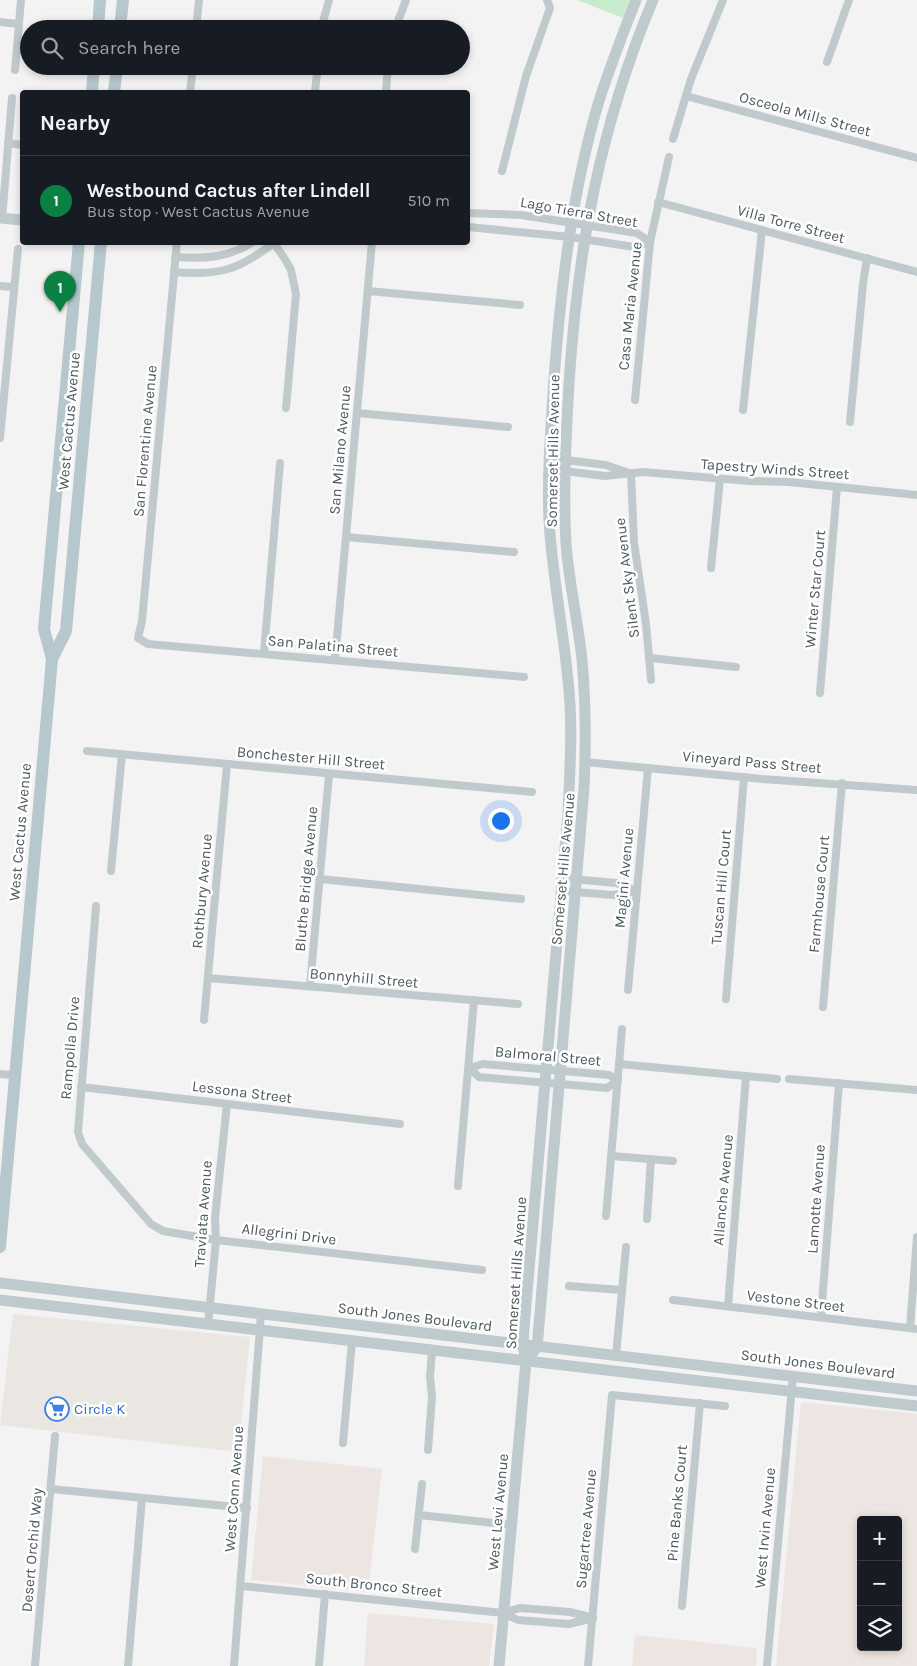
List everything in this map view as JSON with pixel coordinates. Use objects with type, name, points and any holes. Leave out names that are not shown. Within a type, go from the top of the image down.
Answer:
[{"type":"main road","points":[[99,20],[100,0]]},
{"type":"main road","points":[[121,20],[123,0]]},
{"type":"main road","name":"Somerset Hills Avenue","points":[[526,1361],[523,1345],[568,813],[571,733],[565,648],[552,559],[548,464],[556,355],[570,236],[581,174],[599,102],[636,0]]},
{"type":"main road","name":"Somerset Hills Avenue","points":[[526,1361],[537,1347],[578,879],[585,762],[584,684],[566,546],[565,466],[572,339],[584,239],[593,188],[610,120],[630,58],[653,0]]},
{"type":"main road","points":[[92,90],[93,75]]},
{"type":"main road","points":[[114,90],[116,75]]},
{"type":"main road","points":[[1,218],[20,220]]},
{"type":"main road","name":"West Cactus Avenue","points":[[0,1247],[52,659],[44,629],[79,245]]},
{"type":"main road","name":"West Cactus Avenue","points":[[52,659],[66,631],[101,245]]},
{"type":"main road","name":"South Jones Boulevard","points":[[0,1283],[917,1391]]},
{"type":"main road","name":"South Jones Boulevard","points":[[0,1300],[917,1406]]},
{"type":"main road","name":"West Levi Avenue","points":[[498,1666],[526,1361]]},
{"type":"street","points":[[15,70],[21,0]]},
{"type":"street","points":[[197,20],[199,0]]},
{"type":"street","points":[[323,20],[329,0]]},
{"type":"street","points":[[398,20],[406,0]]},
{"type":"street","points":[[673,139],[686,96],[723,0]]},
{"type":"street","points":[[827,62],[849,0]]},
{"type":"street","points":[[502,171],[526,76],[548,16],[550,8],[548,2]]},
{"type":"street","points":[[0,22],[19,24]]},
{"type":"street","points":[[190,90],[192,75]]},
{"type":"street","points":[[315,90],[317,75]]},
{"type":"street","points":[[386,90],[387,75]]},
{"type":"street","name":"Osceola Mills Street","points":[[686,96],[917,158]]},
{"type":"street","points":[[1,218],[12,98]]},
{"type":"street","points":[[8,143],[20,145]]},
{"type":"street","name":"Casa Maria Avenue","points":[[635,400],[650,242],[669,156]]},
{"type":"street","name":"Villa Torre Street","points":[[658,202],[917,272]]},
{"type":"street","name":"Lago Tierra Street","points":[[470,213],[521,215],[637,233],[650,242]]},
{"type":"street","name":"Lago Tierra Street","points":[[470,227],[570,236],[634,247],[650,242]]},
{"type":"street","points":[[742,410],[762,230]]},
{"type":"street","name":"San Florentine Avenue","points":[[141,640],[138,638],[142,621],[176,245]]},
{"type":"street","points":[[175,257],[198,259],[218,256],[236,251],[247,245]]},
{"type":"street","points":[[174,272],[204,274],[220,271],[250,260],[271,245]]},
{"type":"street","points":[[275,245],[291,270],[296,294],[286,408]]},
{"type":"street","name":"San Milano Avenue","points":[[334,660],[372,245]]},
{"type":"street","points":[[0,438],[18,249]]},
{"type":"street","points":[[850,422],[868,258]]},
{"type":"street","points":[[0,286],[14,287]]},
{"type":"street","points":[[368,291],[520,305]]},
{"type":"street","points":[[357,413],[508,427]]},
{"type":"street","points":[[264,653],[280,463]]},
{"type":"street","name":"Tapestry Winds Street","points":[[548,464],[565,466],[605,476],[643,472],[720,479],[789,482],[917,495]]},
{"type":"street","name":"Silent Sky Avenue","points":[[631,473],[634,542],[652,680]]},
{"type":"street","points":[[712,568],[720,479]]},
{"type":"street","name":"Winter Star Court","points":[[820,693],[837,487]]},
{"type":"street","points":[[346,537],[514,552]]},
{"type":"street","name":"San Palatina Street","points":[[141,640],[148,644],[524,677]]},
{"type":"street","points":[[650,658],[736,667]]},
{"type":"street","name":"Bonchester Hill Street","points":[[87,751],[532,792]]},
{"type":"street","points":[[111,871],[122,754]]},
{"type":"street","name":"Vineyard Pass Street","points":[[585,762],[744,777],[917,790]]},
{"type":"street","name":"Rothbury Avenue","points":[[204,1020],[227,764]]},
{"type":"street","name":"Magini Avenue","points":[[628,990],[648,768]]},
{"type":"street","name":"Bluthe Bridge Avenue","points":[[310,986],[330,774]]},
{"type":"street","name":"Tuscan Hill Court","points":[[726,998],[744,777]]},
{"type":"street","name":"Farmhouse Court","points":[[823,1007],[842,783]]},
{"type":"street","points":[[562,878],[616,883],[637,891]]},
{"type":"street","points":[[320,879],[521,899]]},
{"type":"street","points":[[561,891],[613,895],[637,891]]},
{"type":"street","name":"Rampolla Drive","points":[[96,906],[78,1126],[82,1144],[113,1181]]},
{"type":"street","name":"Bonnyhill Street","points":[[208,978],[518,1004]]},
{"type":"street","points":[[458,1186],[474,1000]]},
{"type":"street","points":[[606,1216],[622,1029]]},
{"type":"street","name":"Balmoral Street","points":[[483,1064],[609,1075],[618,1080],[607,1088],[479,1077],[468,1068],[483,1064]]},
{"type":"street","name":"Balmoral Street","points":[[619,1064],[777,1079]]},
{"type":"street","points":[[0,1074],[16,1075]]},
{"type":"street","name":"Allanche Avenue","points":[[728,1306],[746,1076]]},
{"type":"street","points":[[789,1079],[917,1090]]},
{"type":"street","name":"Lamotte Avenue","points":[[821,1317],[839,1083]]},
{"type":"street","name":"Lessona Street","points":[[81,1087],[400,1124]]},
{"type":"street","name":"Traviata Avenue","points":[[208,1325],[216,1240],[215,1218],[226,1104]]},
{"type":"street","points":[[612,1156],[673,1161]]},
{"type":"street","points":[[646,1219],[651,1159]]},
{"type":"street","name":"Allegrini Drive","points":[[113,1181],[151,1224],[158,1229],[216,1240],[482,1270]]},
{"type":"street","points":[[913,1328],[917,1238]]},
{"type":"street","points":[[616,1356],[626,1247]]},
{"type":"street","points":[[569,1286],[622,1290]]},
{"type":"street","name":"Vestone Street","points":[[673,1300],[913,1328]]},
{"type":"street","name":"West Conn Avenue","points":[[234,1666],[261,1314]]},
{"type":"street","points":[[343,1443],[352,1342]]},
{"type":"street","points":[[428,1450],[432,1397],[430,1377],[432,1351]]},
{"type":"street","name":"West Irvin Avenue","points":[[766,1666],[793,1376]]},
{"type":"street","name":"Sugartree Avenue","points":[[588,1666],[612,1395],[700,1403]]},
{"type":"street","points":[[700,1403],[725,1406]]},
{"type":"street","name":"Pine Banks Court","points":[[682,1606],[700,1403]]},
{"type":"street","name":"Desert Orchid Way","points":[[35,1666],[55,1436]]},
{"type":"street","points":[[415,1549],[422,1484]]},
{"type":"street","points":[[51,1489],[247,1508]]},
{"type":"street","points":[[128,1666],[142,1498]]},
{"type":"street","points":[[419,1515],[512,1525]]},
{"type":"street","name":"South Bronco Street","points":[[241,1586],[503,1613],[518,1620],[569,1624],[592,1618]]},
{"type":"street","points":[[319,1666],[325,1594]]},
{"type":"street","name":"South Bronco Street","points":[[503,1613],[520,1608],[570,1612],[592,1618]]},
{"type":"shaded area","points":[[13,1314],[250,1337],[238,1452],[0,1425]]},
{"type":"green space","points":[[577,0],[630,0],[623,18]]},
{"type":"sand","points":[[801,1402],[917,1414],[917,1666],[776,1666]]},
{"type":"sand","points":[[263,1456],[382,1469],[368,1592],[251,1580]]},
{"type":"sand","points":[[368,1613],[494,1624],[489,1666],[364,1666]]},
{"type":"sand","points":[[635,1635],[757,1648],[756,1666],[632,1666]]},
{"type":"place","name":"Westbound Cactus after Lindell","points":[[60,312]]},
{"type":"place","name":"Circle K","points":[[57,1409]]}]
